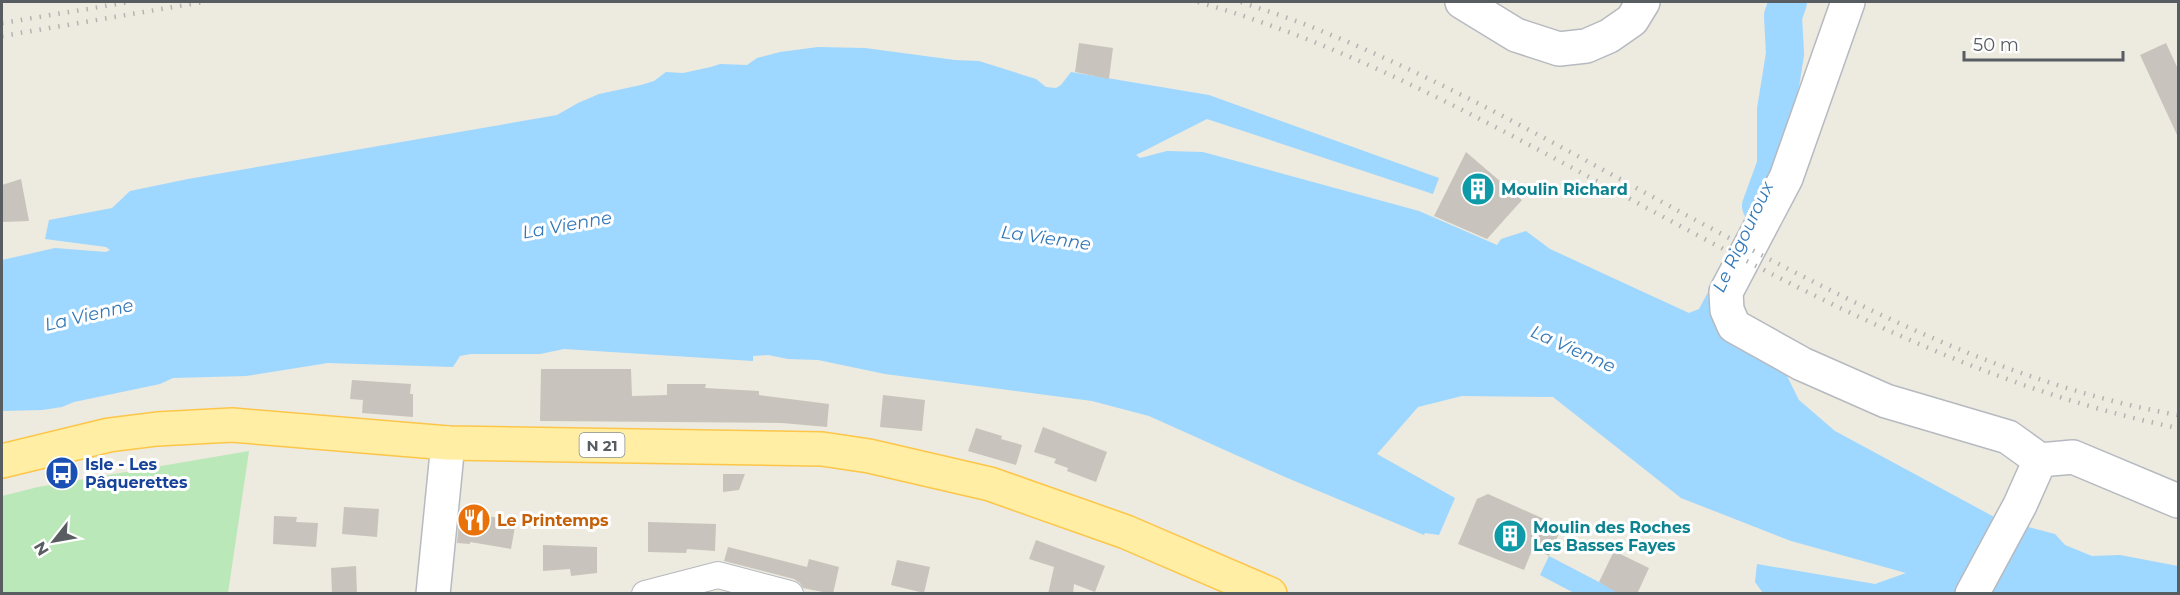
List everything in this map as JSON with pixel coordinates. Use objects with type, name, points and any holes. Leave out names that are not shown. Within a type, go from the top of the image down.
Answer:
[{"type":"main road","name":"N 21","points":[[2,461],[109,435],[222,425],[448,443],[822,449],[869,456],[1002,488],[1126,532],[1270,594]]},
{"type":"street","points":[[1462,2],[1516,35],[1559,49],[1586,46],[1609,36],[1632,20],[1643,2]]},
{"type":"street","points":[[1848,2],[1786,178],[1726,292],[1727,310],[1734,326],[1802,364],[1886,401],[2008,437],[2040,460],[2073,456],[2178,501]]},
{"type":"street","points":[[433,594],[448,443]]},
{"type":"street","points":[[1972,594],[2020,505],[2040,460]]},
{"type":"street","points":[[645,594],[718,575],[790,594]]},
{"type":"green space","points":[[249,451],[228,593],[2,593],[2,496],[38,487]]},
{"type":"water","name":"La Vienne","points":[[818,47],[865,48],[979,61],[1036,79],[1046,87],[1056,88],[1061,85],[1071,72],[1209,95],[1439,178],[1433,194],[1207,119],[1136,155],[1140,158],[1167,151],[1203,152],[1419,211],[1497,245],[1501,239],[1526,231],[1550,249],[1689,313],[1699,309],[1714,281],[1723,286],[1711,313],[1714,319],[1782,366],[1799,400],[1835,431],[1998,519],[2055,534],[2065,545],[2092,556],[2120,555],[2178,566],[2178,593],[1763,593],[1755,582],[1757,564],[1875,584],[1906,573],[1791,541],[1681,498],[1553,397],[1462,396],[1418,407],[1377,454],[1455,498],[1439,535],[1425,533],[1424,535],[1285,477],[1149,416],[1092,401],[885,374],[818,360],[788,359],[768,355],[753,356],[753,361],[564,349],[540,354],[471,354],[460,356],[453,367],[328,363],[246,376],[173,378],[160,384],[74,402],[62,407],[2,411],[2,260],[55,248],[106,252],[110,250],[106,247],[45,239],[49,220],[112,208],[130,191],[557,115],[599,94],[654,81],[666,72],[683,73],[720,64],[747,65],[757,58],[780,52]]},
{"type":"water","points":[[1549,556],[1620,593],[1574,593],[1540,575]]},
{"type":"building","points":[[1079,43],[1113,48],[1109,79],[1075,72]]},
{"type":"building","points":[[2166,43],[2178,69],[2178,137],[2140,55]]},
{"type":"building","name":"Moulin Richard","points":[[1466,152],[1522,200],[1487,239],[1434,216]]},
{"type":"building","points":[[21,179],[29,221],[2,222],[2,185]]},
{"type":"building","points":[[541,369],[631,369],[632,396],[667,395],[667,384],[706,384],[705,388],[759,391],[759,395],[829,404],[827,427],[782,423],[540,421]]},
{"type":"building","points":[[352,380],[411,384],[413,417],[362,413],[363,400],[350,399]]},
{"type":"building","points":[[883,395],[925,400],[922,431],[880,427]]},
{"type":"building","points":[[1043,427],[1107,452],[1096,482],[1067,471],[1068,468],[1054,463],[1056,459],[1034,452]]},
{"type":"building","points":[[976,428],[1022,445],[1016,465],[968,451]]},
{"type":"building","points":[[723,474],[745,474],[739,490],[723,492]]},
{"type":"building","name":"Moulin des Roches Les Basses Fayes","points":[[1488,494],[1562,527],[1549,556],[1533,548],[1524,570],[1458,544],[1477,499]]},
{"type":"building","points":[[344,507],[379,509],[377,537],[342,534]]},
{"type":"building","points":[[460,511],[516,521],[511,549],[470,542],[470,544],[457,543]]},
{"type":"building","points":[[274,516],[297,517],[296,522],[318,523],[316,547],[273,544]]},
{"type":"building","points":[[648,522],[716,524],[715,551],[687,549],[686,553],[648,552]]},
{"type":"building","points":[[1036,540],[1105,566],[1095,592],[1074,584],[1073,594],[1048,594],[1054,567],[1029,559]]},
{"type":"building","points":[[543,545],[597,547],[597,573],[571,576],[570,569],[543,571]]},
{"type":"building","points":[[728,547],[807,567],[809,559],[839,567],[833,594],[803,588],[794,579],[724,561]]},
{"type":"building","points":[[1614,551],[1649,568],[1637,594],[1619,594],[1599,582]]},
{"type":"building","points":[[897,560],[930,567],[924,593],[891,585]]},
{"type":"building","points":[[356,566],[357,594],[332,594],[331,568]]},
{"type":"waterway","name":"Le Rigouroux","points":[[1761,206],[1776,165],[1776,110],[1785,54],[1783,16],[1788,2]]},
{"type":"railway","points":[[2,23],[130,2]]},
{"type":"railway","points":[[2,36],[203,2]]},
{"type":"railway","points":[[1198,2],[1300,36],[1399,79],[1496,127],[1732,254],[1876,325],[1949,357],[2024,385],[2100,409],[2178,428]]},
{"type":"railway","points":[[1241,2],[1309,26],[1417,73],[1513,121],[1816,283],[1933,338],[2053,384],[2178,415]]},
{"type":"place","name":"Moulin Richard","points":[[1478,189]]},
{"type":"place","name":"Isle - Les Pâquerettes","points":[[62,473]]},
{"type":"place","name":"Le Printemps","points":[[474,520]]},
{"type":"place","name":"Moulin des Roches Les Basses Fayes","points":[[1510,536]]}]
